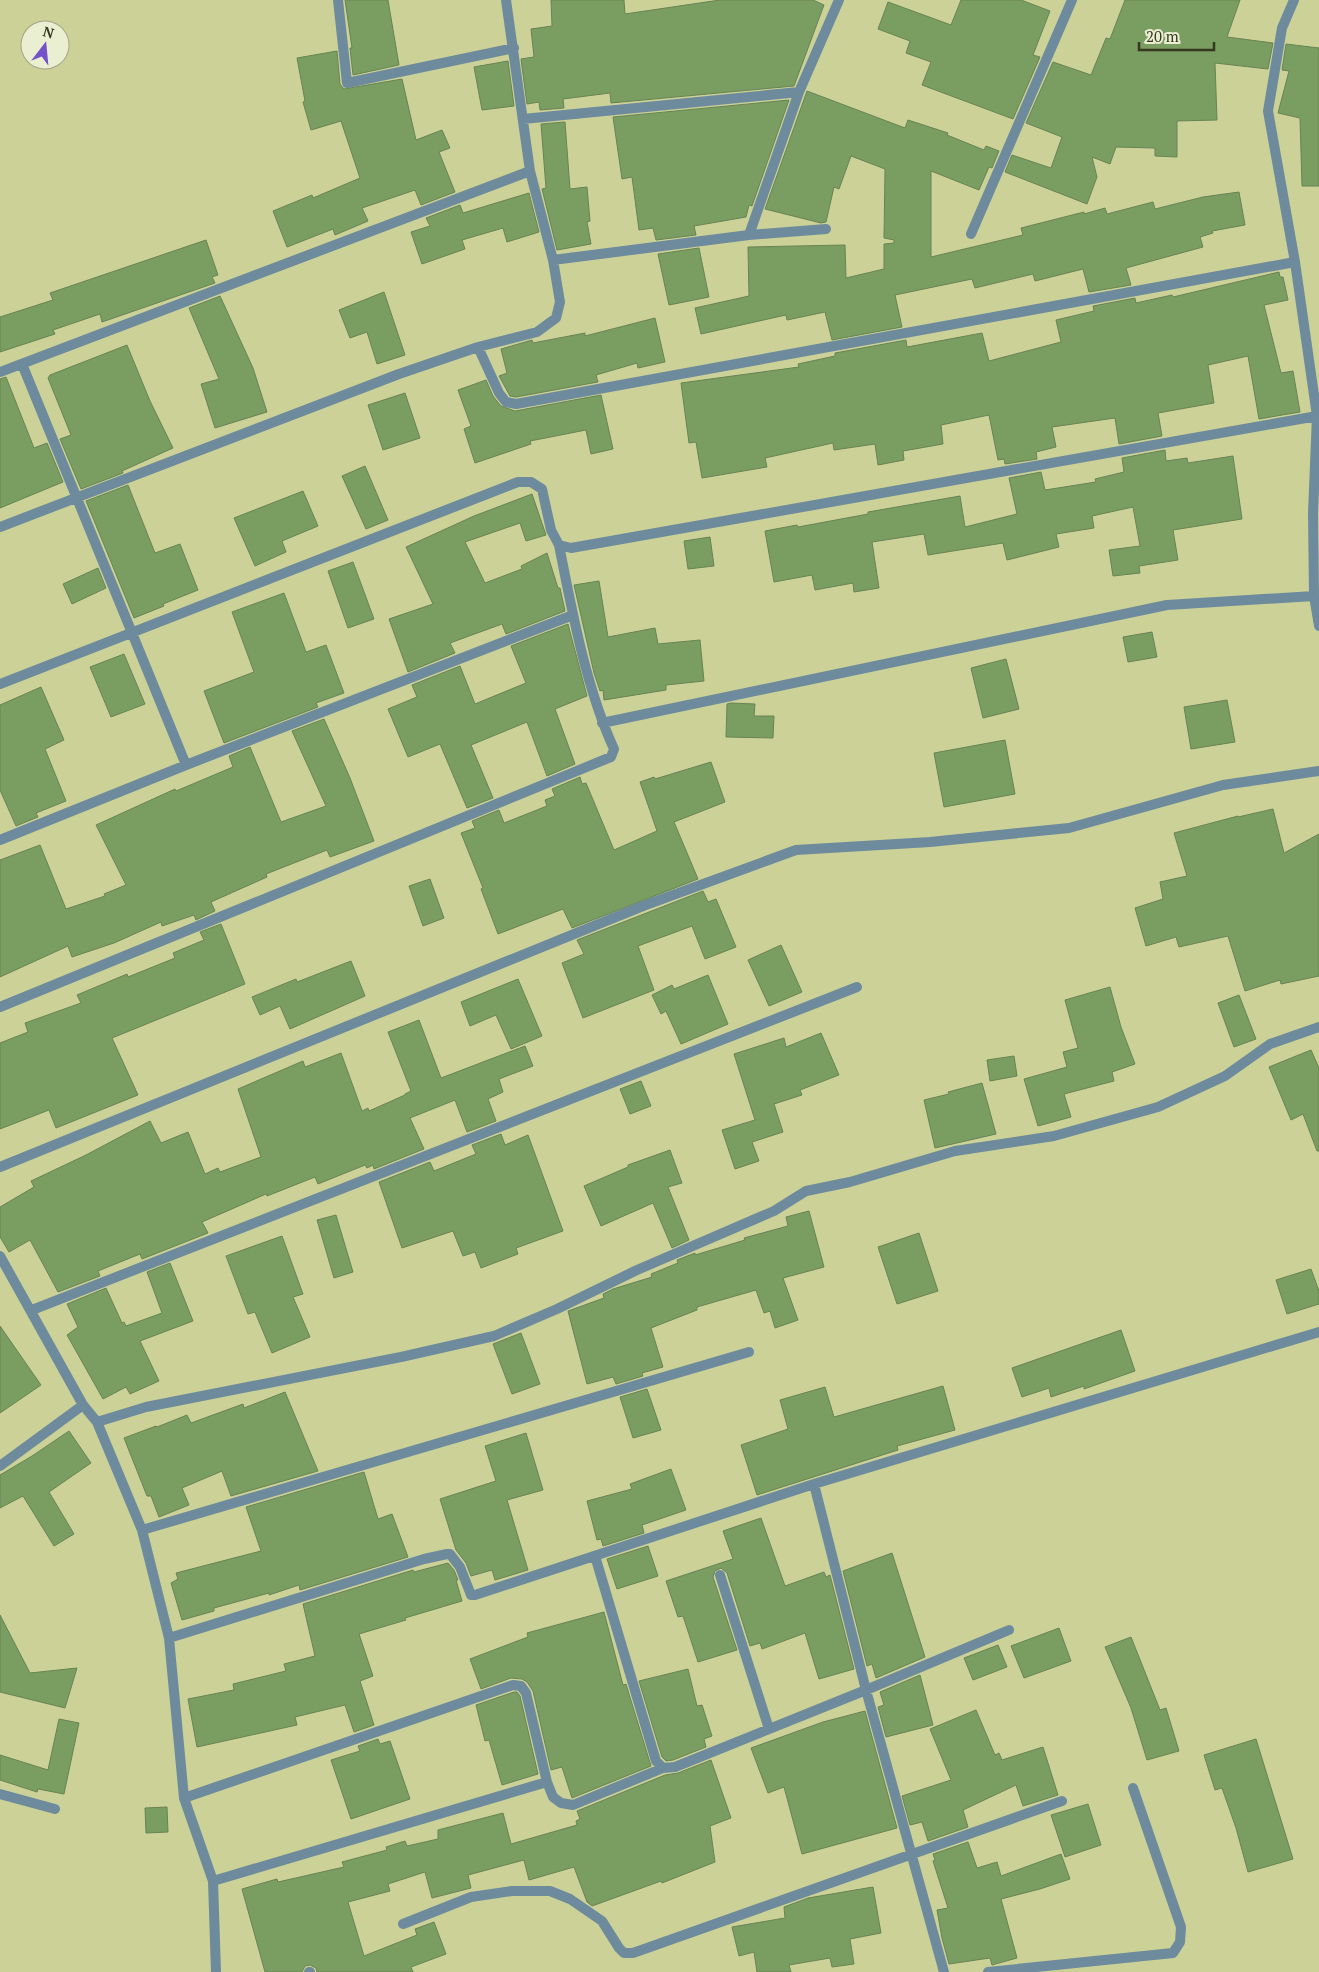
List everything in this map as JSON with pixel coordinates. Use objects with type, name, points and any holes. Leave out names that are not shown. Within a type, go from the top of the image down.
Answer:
[{"type":"street","points":[[338,0],[347,83],[514,48]]},
{"type":"street","points":[[0,527],[399,374],[478,347],[537,332],[556,318],[560,302],[553,260],[530,170],[506,0]]},
{"type":"street","points":[[749,235],[799,92],[839,0]]},
{"type":"street","points":[[971,234],[1072,0]]},
{"type":"street","points":[[1294,0],[1282,28],[1268,111],[1295,262],[1317,416],[1314,596],[1319,626]]},
{"type":"street","points":[[524,119],[799,92]]},
{"type":"street","points":[[0,372],[530,170]]},
{"type":"street","points":[[553,260],[749,235],[826,229]]},
{"type":"street","points":[[478,347],[498,393],[506,402],[516,404],[1295,262]]},
{"type":"street","points":[[22,364],[186,765]]},
{"type":"street","points":[[559,545],[571,548],[1317,416]]},
{"type":"street","points":[[0,684],[518,482],[531,482],[542,489],[551,530],[559,545],[573,614],[602,722],[614,749],[611,757],[0,1006]]},
{"type":"street","points":[[602,722],[1167,605],[1314,596]]},
{"type":"street","points":[[0,840],[186,765],[573,614]]},
{"type":"street","points":[[0,1167],[644,906],[796,850],[930,842],[1068,828],[1223,785],[1319,771]]},
{"type":"street","points":[[32,1310],[857,987]]},
{"type":"street","points":[[97,1422],[146,1407],[401,1357],[494,1336],[557,1309],[637,1270],[774,1211],[806,1191],[850,1182],[955,1151],[1054,1136],[1158,1107],[1226,1076],[1270,1044],[1319,1027]]},
{"type":"street","points":[[0,1256],[32,1310],[83,1406],[97,1422],[142,1530],[169,1638],[184,1798],[213,1881],[216,1972]]},
{"type":"street","points":[[169,1638],[424,1559],[447,1554],[450,1554],[460,1567],[473,1595],[814,1484],[1319,1332]]},
{"type":"street","points":[[142,1530],[749,1352]]},
{"type":"street","points":[[0,1466],[83,1406]]},
{"type":"street","points":[[814,1484],[866,1690],[913,1854],[944,1972]]},
{"type":"street","points":[[595,1556],[656,1762],[663,1768]]},
{"type":"street","points":[[720,1575],[769,1729]]},
{"type":"street","points":[[184,1798],[514,1685],[521,1686],[526,1693],[548,1782],[554,1797],[561,1803],[573,1806],[663,1768],[675,1767],[866,1690],[1008,1630]]},
{"type":"street","points":[[213,1881],[548,1782]]},
{"type":"street","points":[[988,1972],[1173,1953],[1180,1942],[1181,1927],[1133,1788]]},
{"type":"street","points":[[0,1794],[55,1809]]},
{"type":"street","points":[[403,1924],[471,1897],[512,1891],[550,1891],[570,1900],[602,1921],[619,1948],[624,1953],[633,1953],[1062,1801]]},
{"type":"building","points":[[345,0],[388,0],[399,65],[353,75],[350,48],[352,48]]},
{"type":"building","points":[[551,0],[624,0],[625,14],[720,0],[813,0],[824,5],[794,86],[611,103],[610,93],[563,99],[564,108],[540,110],[539,102],[527,104],[521,59],[534,57],[531,29],[552,26]]},
{"type":"building","points":[[961,0],[1021,0],[1050,11],[1033,55],[1040,57],[1013,119],[922,85],[931,62],[906,53],[910,41],[878,29],[888,2],[951,25]]},
{"type":"building","points":[[1125,0],[1240,0],[1227,37],[1273,43],[1268,69],[1215,63],[1217,120],[1177,121],[1177,157],[1155,156],[1155,148],[1116,147],[1110,164],[1092,157],[1097,177],[1087,204],[1005,172],[1012,155],[1051,168],[1062,137],[1026,123],[1053,62],[1091,75],[1106,38],[1110,39]]},
{"type":"building","points":[[1286,44],[1319,48],[1319,186],[1302,186],[1300,118],[1278,113],[1289,71],[1282,70]]},
{"type":"building","points":[[337,51],[340,84],[344,89],[402,79],[416,140],[442,130],[450,148],[439,152],[455,192],[421,205],[415,190],[362,208],[368,221],[335,235],[333,229],[287,247],[273,211],[312,195],[313,198],[360,178],[341,121],[311,130],[303,102],[305,101],[297,58]]},
{"type":"building","points":[[508,61],[514,106],[482,110],[474,67]]},
{"type":"building","points":[[807,91],[905,128],[908,120],[948,133],[947,135],[984,150],[986,146],[999,151],[992,168],[989,167],[979,190],[931,171],[931,257],[1023,235],[1021,228],[1084,212],[1084,214],[1105,208],[1107,214],[1153,202],[1155,209],[1203,197],[1239,192],[1245,225],[1212,231],[1213,233],[1200,237],[1203,247],[1126,268],[1131,285],[1089,292],[1083,269],[1035,281],[1033,274],[975,288],[972,279],[895,295],[902,327],[832,340],[825,312],[787,320],[786,315],[701,334],[695,308],[749,296],[748,247],[845,245],[846,278],[884,269],[884,244],[894,243],[894,240],[884,238],[885,169],[851,156],[839,189],[834,187],[826,222],[821,223],[765,209]]},
{"type":"building","points":[[789,100],[752,206],[749,205],[746,217],[694,226],[696,235],[656,240],[653,228],[639,230],[632,177],[622,179],[613,117]]},
{"type":"building","points":[[565,122],[570,189],[587,187],[590,221],[587,222],[591,244],[557,250],[542,189],[546,188],[541,124]]},
{"type":"building","points":[[529,193],[539,232],[507,242],[503,228],[462,240],[465,249],[422,264],[411,232],[430,226],[426,218],[460,205],[463,213]]},
{"type":"building","points":[[206,240],[218,275],[212,277],[215,283],[102,322],[100,314],[53,330],[55,334],[0,352],[0,317],[53,300],[50,293]]},
{"type":"building","points":[[699,248],[709,297],[669,305],[658,254]]},
{"type":"building","points":[[1279,272],[1280,277],[1283,277],[1288,300],[1264,305],[1281,373],[1293,371],[1300,412],[1259,419],[1248,356],[1208,365],[1214,403],[1158,413],[1162,436],[1119,444],[1115,418],[1052,427],[1056,447],[1036,452],[1037,459],[1005,464],[1004,459],[998,460],[989,415],[941,425],[943,444],[903,451],[904,460],[878,465],[875,444],[834,450],[833,443],[765,458],[767,467],[702,478],[696,442],[689,443],[681,383],[799,367],[798,364],[835,356],[835,353],[906,340],[907,347],[982,333],[989,361],[1061,342],[1056,320],[1094,311],[1093,306],[1135,298],[1136,303],[1172,295],[1173,297]]},
{"type":"building","points":[[384,292],[405,355],[377,364],[367,332],[350,338],[339,310]]},
{"type":"building","points":[[220,296],[253,368],[267,412],[215,428],[201,384],[219,379],[189,308]]},
{"type":"building","points":[[655,318],[665,362],[638,368],[637,363],[596,375],[598,382],[516,397],[510,396],[499,376],[507,373],[501,349],[532,340],[533,343],[585,333],[585,336]]},
{"type":"building","points":[[127,345],[150,401],[173,448],[122,471],[123,473],[81,489],[60,439],[71,435],[48,378],[50,375]]},
{"type":"building","points":[[6,377],[34,448],[47,443],[63,482],[0,508],[0,379]]},
{"type":"building","points":[[486,380],[493,396],[501,406],[515,411],[601,395],[613,449],[591,454],[586,430],[530,441],[531,444],[475,463],[464,429],[471,426],[458,390]]},
{"type":"building","points":[[405,393],[420,438],[383,450],[368,405]]},
{"type":"building","points":[[1165,450],[1166,461],[1187,458],[1188,463],[1233,456],[1242,519],[1173,530],[1178,560],[1139,566],[1140,573],[1113,576],[1109,550],[1140,546],[1133,507],[1092,516],[1094,528],[1056,534],[1059,547],[1007,560],[1003,543],[928,555],[924,534],[872,542],[879,588],[854,592],[853,583],[815,590],[812,575],[774,582],[765,531],[797,525],[798,527],[868,514],[868,512],[960,496],[965,527],[1017,514],[1009,478],[1041,472],[1045,490],[1096,482],[1095,479],[1124,472],[1122,458]]},
{"type":"building","points":[[365,466],[388,520],[366,529],[342,476]]},
{"type":"building","points":[[128,485],[155,553],[180,544],[198,590],[134,618],[86,501]]},
{"type":"building","points":[[303,491],[318,526],[282,541],[286,552],[255,566],[234,518]]},
{"type":"building","points":[[532,494],[546,535],[526,541],[520,523],[465,542],[485,583],[522,569],[521,566],[547,553],[558,588],[560,588],[565,611],[506,634],[502,624],[450,643],[455,653],[408,672],[389,619],[433,604],[406,547],[474,516]]},
{"type":"building","points":[[710,537],[714,566],[688,569],[684,541]]},
{"type":"building","points":[[353,562],[374,619],[348,628],[328,571]]},
{"type":"building","points":[[98,568],[106,588],[72,604],[63,584]]},
{"type":"building","points":[[599,581],[608,637],[655,628],[658,644],[700,640],[704,681],[666,685],[666,690],[604,700],[603,690],[600,691],[594,673],[574,585]]},
{"type":"building","points":[[284,593],[306,652],[326,645],[344,693],[316,703],[318,707],[224,743],[204,691],[254,672],[232,612]]},
{"type":"building","points":[[568,624],[587,696],[555,709],[575,764],[547,776],[527,722],[471,745],[493,798],[467,808],[440,744],[408,757],[388,709],[417,697],[412,685],[460,666],[475,704],[526,683],[511,646]]},
{"type":"building","points":[[1152,632],[1157,657],[1128,662],[1123,637]]},
{"type":"building","points":[[124,654],[145,704],[111,717],[90,667]]},
{"type":"building","points":[[1006,659],[1019,709],[983,718],[971,668]]},
{"type":"building","points":[[41,687],[64,740],[45,749],[66,801],[36,813],[38,817],[16,826],[0,790],[0,705]]},
{"type":"building","points":[[1227,700],[1235,742],[1191,749],[1184,707]]},
{"type":"building","points":[[727,704],[755,704],[754,716],[774,716],[773,738],[726,737]]},
{"type":"building","points":[[324,719],[350,778],[374,841],[330,857],[327,850],[266,874],[267,877],[211,902],[215,911],[196,920],[194,915],[162,926],[161,922],[114,943],[72,957],[68,946],[0,977],[0,860],[40,845],[66,909],[105,896],[104,894],[126,885],[96,825],[175,789],[176,791],[233,767],[229,756],[250,747],[281,822],[326,806],[292,731]]},
{"type":"building","points":[[1005,740],[1015,794],[944,807],[934,753]]},
{"type":"building","points":[[711,762],[725,802],[674,822],[698,879],[572,928],[563,909],[498,934],[481,889],[483,888],[461,833],[475,828],[472,821],[499,810],[504,823],[547,806],[545,800],[555,796],[552,789],[580,777],[582,784],[586,783],[614,850],[657,831],[640,782]]},
{"type":"building","points":[[1273,809],[1284,853],[1319,834],[1319,976],[1281,984],[1280,980],[1245,991],[1228,936],[1179,947],[1176,937],[1146,946],[1135,908],[1163,899],[1160,882],[1187,876],[1174,833]]},
{"type":"building","points":[[430,879],[444,918],[423,926],[409,886]]},
{"type":"building","points":[[703,891],[708,902],[716,899],[736,947],[705,959],[692,926],[638,946],[654,990],[583,1018],[562,963],[584,954],[577,940]]},
{"type":"building","points":[[221,924],[245,984],[112,1038],[138,1095],[56,1128],[49,1110],[0,1129],[0,1043],[28,1032],[25,1023],[81,1003],[77,995],[127,974],[128,977],[175,958],[173,953],[204,940],[200,932]]},
{"type":"building","points":[[781,945],[802,992],[769,1006],[748,960]]},
{"type":"building","points":[[351,961],[365,996],[290,1029],[280,1006],[260,1015],[252,997],[296,979],[297,982]]},
{"type":"building","points":[[708,975],[728,1024],[681,1044],[666,1011],[661,1014],[652,995],[672,985],[674,989]]},
{"type":"building","points":[[518,979],[542,1036],[511,1049],[496,1015],[470,1026],[461,1002]]},
{"type":"building","points":[[1110,987],[1121,1027],[1135,1064],[1112,1072],[1114,1081],[1064,1094],[1071,1117],[1038,1126],[1024,1079],[1067,1067],[1063,1052],[1078,1048],[1065,1000]]},
{"type":"building","points":[[1239,995],[1256,1039],[1234,1047],[1218,1003]]},
{"type":"building","points":[[419,1020],[441,1078],[525,1046],[533,1066],[499,1079],[503,1092],[488,1099],[496,1121],[467,1132],[455,1100],[410,1118],[424,1149],[374,1169],[373,1165],[367,1168],[365,1165],[318,1184],[315,1177],[267,1196],[266,1194],[202,1222],[208,1233],[142,1259],[140,1254],[98,1271],[100,1276],[58,1292],[30,1240],[9,1252],[0,1237],[0,1207],[34,1187],[31,1181],[86,1155],[150,1121],[161,1143],[188,1132],[205,1174],[218,1168],[220,1172],[261,1157],[238,1089],[303,1061],[305,1067],[341,1053],[362,1111],[368,1108],[369,1111],[405,1095],[411,1091],[388,1032]]},
{"type":"building","points":[[821,1033],[839,1075],[800,1090],[802,1095],[774,1104],[783,1132],[752,1142],[759,1161],[735,1169],[722,1130],[755,1120],[734,1054],[784,1038],[786,1047]]},
{"type":"building","points":[[1311,1050],[1319,1068],[1319,1151],[1317,1151],[1303,1114],[1291,1120],[1269,1067]]},
{"type":"building","points":[[1014,1056],[1017,1076],[990,1081],[987,1060]]},
{"type":"building","points":[[641,1081],[651,1106],[630,1114],[620,1089]]},
{"type":"building","points":[[982,1083],[996,1134],[935,1148],[924,1100]]},
{"type":"building","points":[[501,1134],[505,1145],[528,1135],[563,1231],[516,1248],[518,1254],[481,1268],[475,1252],[463,1256],[453,1231],[402,1248],[379,1182],[430,1162],[434,1171],[476,1154],[472,1145]]},
{"type":"building","points":[[670,1150],[682,1183],[668,1187],[689,1240],[672,1248],[653,1203],[601,1226],[584,1186],[628,1167],[628,1165]]},
{"type":"building","points":[[809,1211],[824,1267],[783,1278],[798,1320],[775,1328],[770,1311],[764,1313],[756,1290],[697,1307],[697,1310],[651,1328],[663,1367],[642,1373],[643,1376],[616,1384],[613,1377],[587,1384],[568,1311],[604,1298],[603,1294],[613,1289],[652,1277],[651,1274],[678,1263],[677,1260],[695,1253],[695,1255],[745,1240],[744,1238],[788,1226],[786,1217]]},
{"type":"building","points":[[336,1215],[353,1272],[334,1278],[317,1220]]},
{"type":"building","points":[[919,1233],[938,1291],[897,1304],[878,1247]]},
{"type":"building","points":[[282,1236],[303,1294],[293,1297],[310,1337],[272,1353],[255,1312],[248,1314],[226,1256]]},
{"type":"building","points":[[170,1263],[193,1321],[140,1341],[159,1381],[130,1394],[126,1387],[103,1399],[67,1335],[78,1327],[67,1304],[106,1288],[122,1323],[124,1322],[126,1326],[162,1313],[147,1272]]},
{"type":"building","points":[[1311,1269],[1319,1291],[1319,1304],[1287,1314],[1276,1280]]},
{"type":"building","points":[[0,1326],[41,1385],[0,1413]]},
{"type":"building","points":[[1121,1330],[1135,1371],[1084,1389],[1084,1386],[1051,1397],[1049,1388],[1022,1397],[1012,1368]]},
{"type":"building","points":[[521,1333],[540,1384],[512,1394],[493,1344]]},
{"type":"building","points":[[943,1386],[955,1430],[897,1446],[898,1450],[757,1495],[741,1445],[788,1429],[780,1400],[825,1387],[834,1417]]},
{"type":"building","points":[[647,1389],[661,1430],[633,1438],[620,1397]]},
{"type":"building","points":[[285,1392],[318,1471],[231,1496],[222,1471],[182,1488],[189,1505],[159,1517],[151,1496],[147,1496],[124,1438],[187,1415],[191,1423],[243,1404],[244,1408]]},
{"type":"building","points":[[69,1431],[91,1463],[49,1492],[74,1534],[54,1546],[23,1496],[0,1508],[0,1475]]},
{"type":"building","points":[[526,1433],[543,1490],[507,1500],[528,1570],[495,1580],[492,1570],[471,1576],[466,1563],[456,1550],[440,1499],[496,1481],[485,1446]]},
{"type":"building","points":[[671,1469],[686,1510],[642,1525],[644,1533],[603,1546],[601,1539],[597,1540],[587,1501],[632,1489],[630,1484]]},
{"type":"building","points":[[364,1472],[378,1519],[392,1514],[408,1557],[300,1590],[299,1585],[269,1595],[269,1593],[214,1608],[214,1611],[182,1620],[171,1583],[178,1579],[176,1573],[261,1551],[246,1507]]},
{"type":"building","points":[[761,1518],[785,1586],[824,1572],[826,1577],[830,1575],[854,1669],[819,1679],[805,1633],[762,1649],[760,1643],[750,1646],[727,1573],[721,1568],[715,1571],[713,1577],[737,1650],[698,1662],[683,1616],[678,1617],[666,1581],[733,1559],[723,1531]]},
{"type":"building","points":[[648,1546],[658,1576],[617,1589],[607,1559]]},
{"type":"building","points":[[892,1553],[925,1657],[876,1678],[872,1664],[867,1666],[843,1571]]},
{"type":"building","points":[[448,1563],[454,1570],[458,1580],[456,1580],[462,1601],[359,1634],[373,1676],[360,1681],[374,1725],[354,1732],[345,1705],[295,1717],[297,1725],[197,1747],[188,1699],[234,1690],[233,1684],[286,1671],[284,1664],[315,1656],[303,1604],[413,1570],[414,1572]]},
{"type":"building","points":[[604,1612],[623,1685],[626,1684],[651,1766],[572,1798],[562,1767],[551,1770],[533,1691],[527,1682],[522,1679],[511,1678],[481,1689],[470,1659],[528,1637],[527,1633]]},
{"type":"building","points":[[0,1615],[30,1673],[77,1668],[65,1708],[0,1692]]},
{"type":"building","points":[[1059,1628],[1071,1661],[1024,1678],[1011,1646]]},
{"type":"building","points":[[1131,1637],[1160,1710],[1166,1708],[1179,1751],[1147,1760],[1131,1708],[1105,1647]]},
{"type":"building","points":[[998,1645],[1007,1667],[973,1680],[964,1658]]},
{"type":"building","points":[[688,1669],[697,1706],[702,1705],[712,1736],[704,1739],[706,1747],[666,1761],[662,1757],[639,1681]]},
{"type":"building","points":[[920,1675],[933,1725],[886,1737],[878,1707],[884,1705],[880,1692]]},
{"type":"building","points":[[517,1692],[520,1696],[538,1774],[502,1785],[489,1740],[485,1741],[476,1705]]},
{"type":"building","points":[[976,1710],[995,1755],[999,1753],[1002,1760],[1043,1747],[1058,1795],[1023,1806],[1016,1785],[963,1810],[968,1827],[928,1841],[922,1822],[910,1825],[902,1796],[951,1780],[930,1729]]},
{"type":"building","points":[[865,1711],[897,1828],[802,1854],[784,1787],[768,1793],[751,1748],[823,1722]]},
{"type":"building","points":[[59,1719],[79,1723],[64,1794],[38,1789],[37,1792],[0,1780],[0,1755],[48,1770]]},
{"type":"building","points":[[378,1739],[380,1744],[390,1741],[410,1799],[351,1819],[331,1760],[360,1751],[358,1746]]},
{"type":"building","points":[[1256,1739],[1293,1859],[1248,1872],[1236,1828],[1222,1788],[1215,1790],[1204,1755]]},
{"type":"building","points":[[711,1760],[731,1818],[710,1826],[715,1862],[662,1883],[661,1881],[592,1906],[587,1902],[574,1867],[529,1880],[524,1860],[468,1875],[471,1888],[432,1898],[425,1872],[388,1884],[390,1891],[348,1902],[364,1956],[417,1935],[415,1929],[434,1922],[446,1954],[411,1967],[413,1972],[317,1972],[316,1968],[310,1965],[305,1966],[302,1972],[265,1972],[242,1889],[277,1879],[278,1882],[344,1867],[342,1862],[387,1850],[386,1847],[405,1841],[407,1846],[438,1839],[438,1830],[503,1813],[511,1844],[577,1825],[576,1821],[580,1819],[577,1811],[665,1775],[678,1773]]},
{"type":"building","points":[[1088,1804],[1101,1845],[1065,1857],[1051,1815]]},
{"type":"building","points":[[167,1807],[168,1832],[146,1833],[145,1808]]},
{"type":"building","points":[[968,1842],[977,1868],[997,1862],[1001,1876],[1061,1854],[1070,1879],[1001,1899],[1017,1958],[992,1965],[990,1958],[949,1964],[937,1910],[948,1908],[933,1861],[935,1860],[933,1854]]},
{"type":"building","points":[[873,1887],[881,1933],[850,1939],[854,1964],[832,1967],[830,1958],[789,1965],[791,1972],[757,1972],[754,1952],[739,1956],[732,1927],[785,1918],[784,1907],[808,1898]]}]
